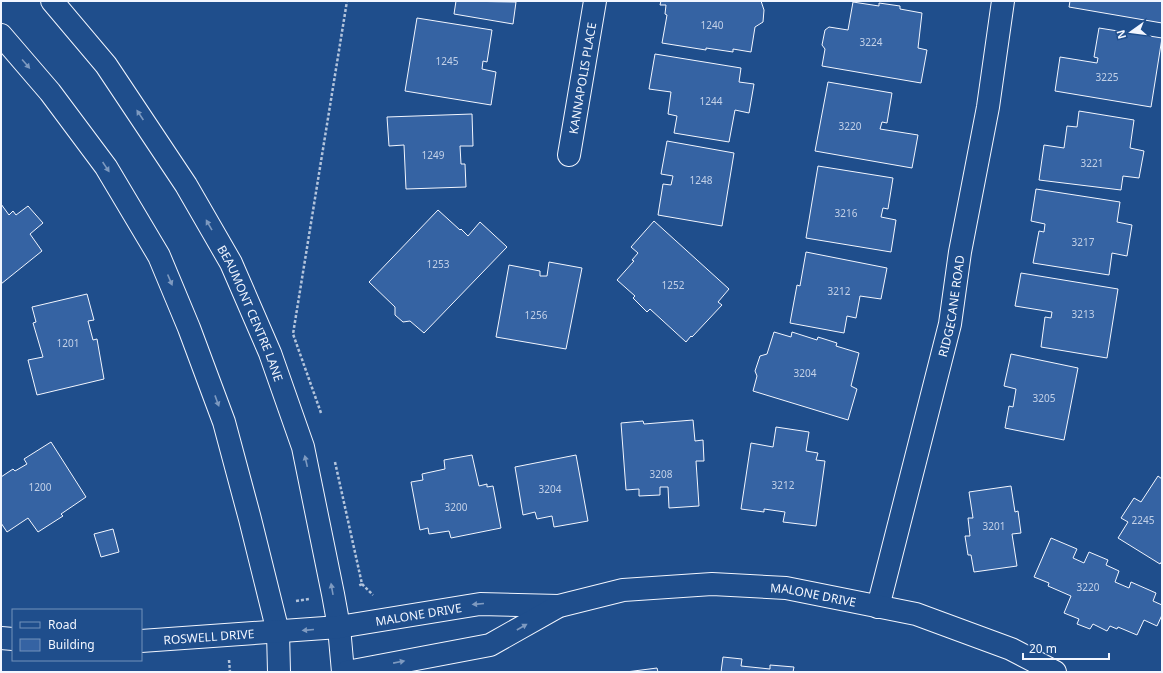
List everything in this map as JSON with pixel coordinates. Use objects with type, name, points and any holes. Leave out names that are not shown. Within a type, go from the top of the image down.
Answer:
[{"type":"street","name":"BEAUMONT CENTRE LANE","points":[[52,1],[111,72],[186,184],[231,263],[270,352],[303,447],[324,544],[339,627],[343,672]]},
{"type":"street","name":"KANNAPOLIS PLACE","points":[[569,155],[595,1]]},
{"type":"street","name":"RIDGECANE ROAD","points":[[878,607],[950,324],[960,252],[988,107],[1004,1]]},
{"type":"street","points":[[1,35],[50,92],[106,167],[159,256],[190,328],[224,422],[278,632],[279,672]]},
{"type":"street","name":"MALONE DRIVE","points":[[347,672],[490,645],[559,606],[623,590],[712,584],[786,588],[916,614],[1011,649],[1055,672]]},
{"type":"street","name":"MALONE DRIVE","points":[[278,632],[339,627],[480,604],[559,606]]},
{"type":"street","name":"ROSWELL DRIVE","points":[[142,641],[278,632]]},
{"type":"street","points":[[1,638],[12,639]]},
{"type":"path","points":[[322,418],[293,334],[347,1]]},
{"type":"path","points":[[333,454],[362,584],[356,586]]},
{"type":"building","points":[[456,1],[516,2],[513,24],[454,14]]},
{"type":"building","points":[[661,1],[761,1],[764,10],[763,22],[755,27],[751,52],[733,49],[733,52],[706,48],[706,50],[662,43],[667,15],[665,14],[666,5],[660,5]]},
{"type":"building","points":[[1070,1],[1162,1],[1162,23],[1069,7]]},
{"type":"building","points":[[853,2],[879,6],[879,3],[900,6],[900,9],[922,13],[918,48],[927,50],[921,83],[822,66],[825,49],[822,45],[825,30],[829,27],[848,30]]},
{"type":"building","points":[[417,18],[492,30],[487,62],[483,61],[482,69],[496,72],[491,105],[405,91]]},
{"type":"building","points":[[1099,28],[1162,38],[1151,107],[1055,91],[1060,57],[1097,63],[1098,58],[1094,57]]},
{"type":"building","points":[[655,54],[741,68],[739,82],[754,84],[749,113],[735,110],[729,142],[674,133],[677,116],[668,114],[671,92],[649,89]]},
{"type":"building","points":[[828,82],[892,93],[887,123],[882,122],[880,129],[918,135],[912,168],[815,151]]},
{"type":"building","points":[[1079,111],[1134,120],[1130,148],[1144,151],[1139,178],[1123,176],[1121,190],[1039,180],[1044,145],[1064,148],[1067,126],[1077,127]]},
{"type":"building","points":[[472,114],[473,146],[460,146],[461,164],[465,164],[466,187],[406,189],[404,145],[389,146],[387,117]]},
{"type":"building","points":[[667,141],[734,153],[722,226],[658,215],[663,184],[671,185],[673,176],[661,174]]},
{"type":"building","points":[[818,166],[893,178],[888,209],[883,208],[881,217],[896,220],[891,252],[806,238]]},
{"type":"building","points":[[1036,189],[1120,202],[1117,222],[1132,225],[1127,256],[1112,253],[1109,275],[1033,263],[1039,231],[1044,232],[1045,224],[1031,221]]},
{"type":"building","points":[[1,204],[9,215],[13,211],[16,215],[28,206],[43,223],[30,234],[42,251],[1,284]]},
{"type":"building","points":[[438,210],[468,236],[480,222],[507,247],[424,333],[410,321],[403,322],[395,315],[395,307],[369,282]]},
{"type":"building","points":[[654,221],[729,289],[718,302],[722,305],[686,342],[650,309],[647,312],[633,298],[635,296],[617,280],[634,261],[632,260],[638,253],[631,247]]},
{"type":"building","points":[[806,252],[887,268],[881,299],[860,296],[856,318],[847,316],[844,333],[790,323],[797,285],[800,286]]},
{"type":"building","points":[[549,262],[582,268],[566,349],[496,337],[509,265],[540,271],[540,276],[547,276]]},
{"type":"building","points":[[1021,273],[1118,289],[1107,358],[1041,347],[1045,317],[1051,318],[1052,312],[1015,306]]},
{"type":"building","points":[[87,294],[94,320],[88,321],[93,340],[97,339],[104,379],[37,395],[28,360],[43,357],[33,323],[36,322],[32,307]]},
{"type":"building","points":[[774,332],[791,337],[792,332],[817,340],[818,337],[837,343],[836,346],[859,353],[851,386],[857,389],[848,420],[753,391],[757,376],[755,371],[760,356],[767,354]]},
{"type":"building","points":[[1011,354],[1078,368],[1064,440],[1005,428],[1009,406],[1013,407],[1016,389],[1004,386]]},
{"type":"building","points":[[693,420],[695,441],[703,440],[704,461],[696,461],[699,506],[669,508],[668,487],[660,487],[660,495],[639,496],[639,489],[626,490],[621,423],[643,421],[644,424]]},
{"type":"building","points":[[776,427],[809,432],[806,451],[818,453],[816,460],[825,461],[816,526],[783,522],[785,512],[764,509],[764,512],[741,509],[751,443],[773,447]]},
{"type":"building","points":[[51,442],[86,497],[61,514],[63,516],[38,532],[28,518],[7,532],[1,523],[1,477],[13,469],[15,471],[27,464],[24,459]]},
{"type":"building","points":[[472,455],[479,486],[487,484],[487,487],[493,486],[501,528],[451,538],[449,531],[429,534],[428,528],[420,530],[411,482],[423,480],[422,474],[445,469],[444,460]]},
{"type":"building","points":[[576,455],[588,521],[554,527],[552,516],[537,519],[535,512],[523,515],[515,467]]},
{"type":"building","points":[[1158,476],[1162,479],[1162,561],[1160,564],[1118,538],[1128,522],[1121,518],[1134,498],[1141,502]]},
{"type":"building","points":[[1011,486],[1015,512],[1018,511],[1021,533],[1012,534],[1017,566],[974,572],[971,555],[968,555],[965,536],[970,536],[968,518],[973,518],[969,492]]},
{"type":"building","points":[[113,529],[119,552],[101,557],[94,534]]},
{"type":"building","points":[[1051,538],[1077,549],[1073,558],[1084,563],[1089,552],[1108,560],[1106,565],[1119,571],[1115,582],[1129,588],[1131,582],[1156,593],[1153,601],[1162,605],[1162,615],[1157,626],[1144,620],[1137,635],[1118,627],[1117,629],[1110,626],[1107,631],[1093,624],[1090,629],[1077,624],[1079,619],[1064,613],[1071,596],[1048,586],[1049,583],[1034,577]]},
{"type":"building","points":[[723,657],[742,659],[741,666],[770,669],[770,665],[794,667],[793,672],[721,672]]},
{"type":"building","points":[[657,668],[658,672],[626,672]]}]
